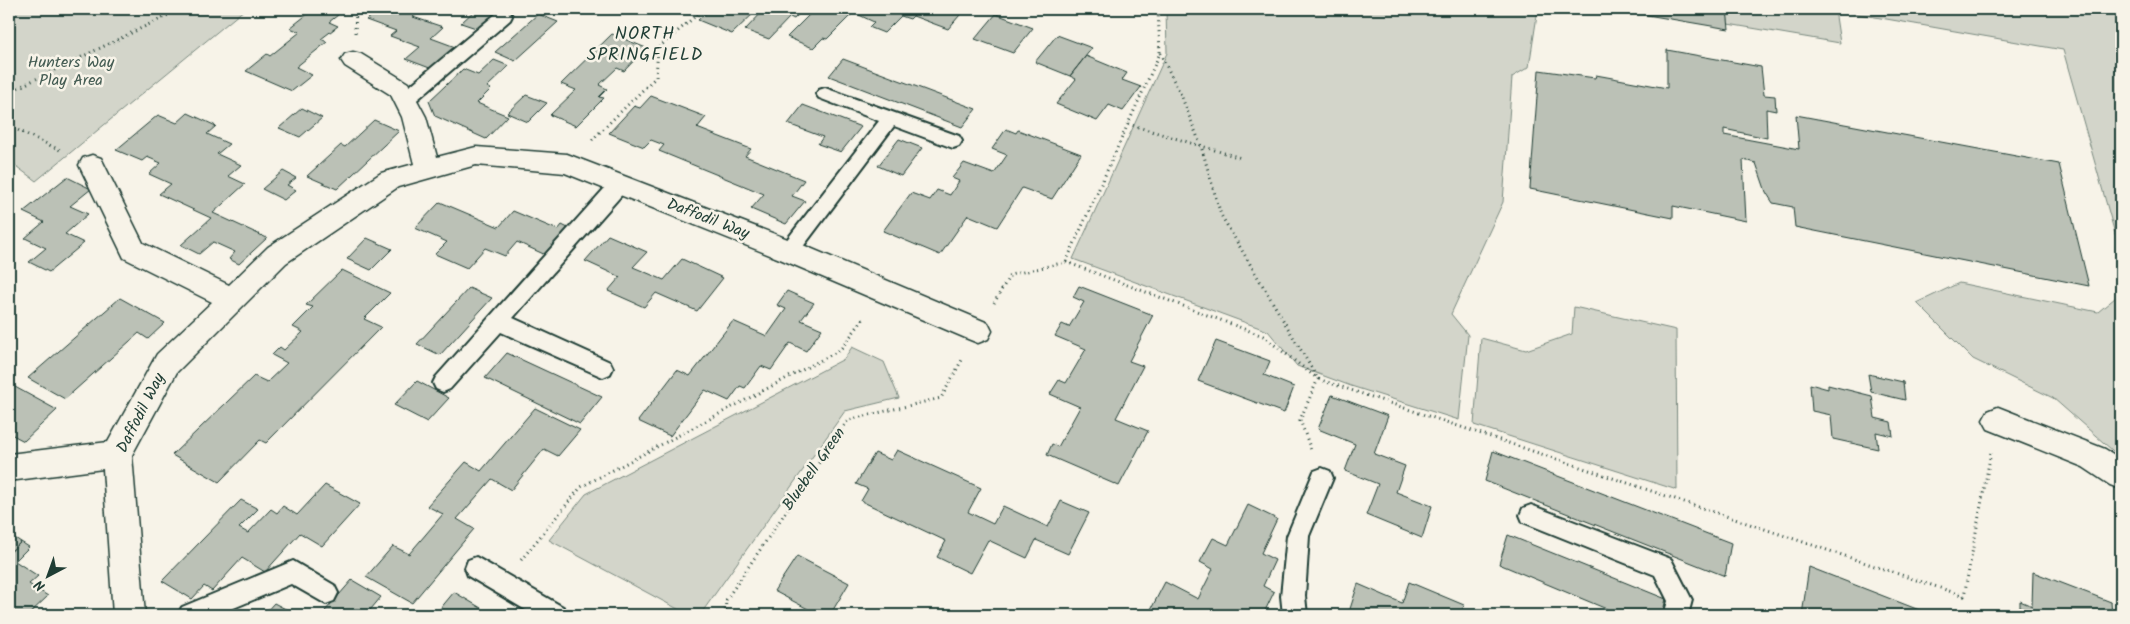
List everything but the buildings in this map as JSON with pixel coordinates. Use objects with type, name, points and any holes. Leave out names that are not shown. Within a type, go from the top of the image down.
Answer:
[{"type":"street","points":[[353,60],[400,89],[414,117],[428,169]]},
{"type":"street","name":"Daffodil Way","points":[[128,615],[117,454],[167,363],[277,255],[390,180],[476,156],[566,164],[790,251],[978,331]]},
{"type":"street","points":[[92,166],[133,250],[232,299]]},
{"type":"street","points":[[1998,420],[2094,458],[2121,475]]},
{"type":"street","points":[[9,467],[117,454]]},
{"type":"lane","points":[[406,100],[504,16]]},
{"type":"lane","points":[[825,94],[953,141]]},
{"type":"lane","points":[[790,251],[891,118]]},
{"type":"lane","points":[[443,383],[619,185]]},
{"type":"lane","points":[[498,321],[602,368]]},
{"type":"lane","points":[[1295,615],[1294,596],[1298,536],[1322,478]]},
{"type":"lane","points":[[1530,515],[1663,568],[1680,600],[1676,615]]},
{"type":"lane","points":[[476,568],[555,615]]},
{"type":"lane","points":[[190,615],[293,572],[326,592]]},
{"type":"path","points":[[9,92],[181,9]]},
{"type":"path","points":[[566,164],[656,77],[658,48],[704,9]]},
{"type":"path","points":[[1158,9],[1160,53],[1181,95],[1201,146],[1221,215],[1318,379]]},
{"type":"path","points":[[1160,53],[1066,262],[1263,336],[1318,379],[1964,596],[1998,420]]},
{"type":"path","points":[[1128,124],[1241,158]]},
{"type":"path","points":[[9,126],[92,166]]},
{"type":"path","name":"Bluebell Green","points":[[725,615],[726,600],[848,420],[940,398],[1010,275],[1066,262]]},
{"type":"path","points":[[502,583],[581,487],[840,350],[885,290]]},
{"type":"path","points":[[1318,379],[1300,420],[1322,478]]},
{"type":"green space","name":"Hunters Way Play Area","points":[[9,9],[245,9],[36,181],[9,161]]},
{"type":"green space","points":[[1166,9],[1538,9],[1529,67],[1512,77],[1503,202],[1451,314],[1468,335],[1459,420],[1351,386],[1297,366],[1268,331],[1073,259],[1167,53]]},
{"type":"green space","points":[[1727,9],[2121,9],[2121,255],[2063,50],[1835,10],[1840,43],[1728,24]]},
{"type":"green space","points":[[1959,283],[2098,312],[2121,293],[2121,458],[2053,398],[1973,359],[1917,303]]},
{"type":"green space","points":[[1574,307],[1676,330],[1677,490],[1474,425],[1481,338],[1526,350],[1572,334]]},
{"type":"green space","points":[[852,347],[884,362],[899,398],[845,411],[700,615],[689,615],[549,540],[586,494],[844,359]]},
{"type":"district","name":"NORTH SPRINGFIELD","points":[[645,44]]}]
